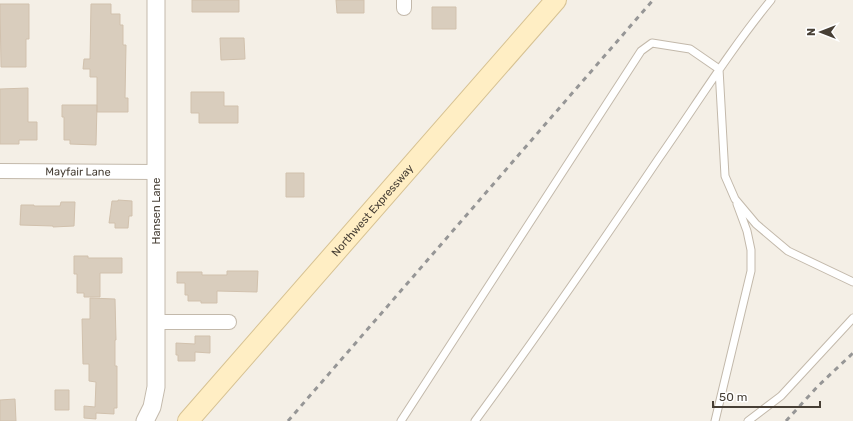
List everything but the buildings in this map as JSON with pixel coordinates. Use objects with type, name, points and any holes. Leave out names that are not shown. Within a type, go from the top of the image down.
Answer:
[{"type":"main road","name":"Northwest Expressway","points":[[188,421],[556,0]]},
{"type":"street","name":"Hansen Lane","points":[[145,421],[152,407],[156,387],[156,0]]},
{"type":"street","name":"Mayfair Lane","points":[[0,171],[156,172]]},
{"type":"street","points":[[156,322],[230,322]]},
{"type":"lane","points":[[475,421],[534,340],[660,158],[719,69],[771,0]]},
{"type":"lane","points":[[401,421],[641,51],[652,43],[690,49],[719,69]]},
{"type":"lane","points":[[715,421],[746,296],[752,250],[747,231],[725,176],[719,69]]},
{"type":"lane","points":[[735,199],[756,224],[788,252],[853,282]]},
{"type":"lane","points":[[748,421],[781,396],[853,318]]},
{"type":"railway","points":[[288,421],[653,0]]},
{"type":"railway","points":[[786,421],[818,386],[853,353]]}]
